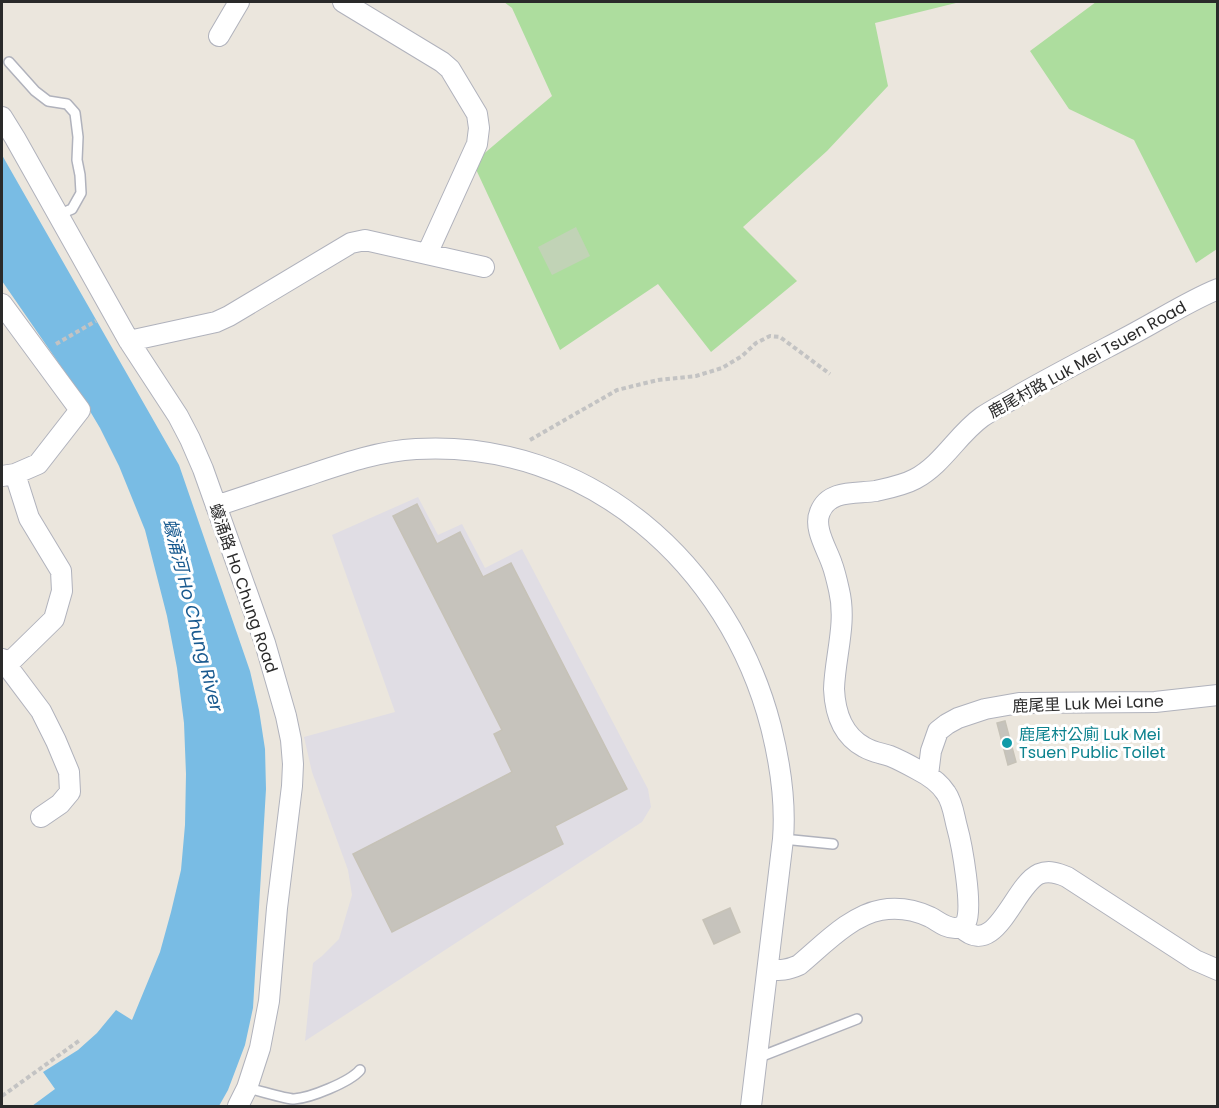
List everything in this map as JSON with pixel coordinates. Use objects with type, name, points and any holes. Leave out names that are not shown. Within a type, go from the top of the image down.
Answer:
[{"type":"street","points":[[219,36],[239,2]]},
{"type":"street","points":[[344,2],[442,62],[450,69],[477,114],[479,128],[477,144],[427,254]]},
{"type":"street","name":"蠔涌路 Ho Chung Road","points":[[2,117],[129,340],[178,416],[203,469],[278,684],[291,740],[292,786],[277,908],[269,1000],[262,1038],[248,1088],[238,1107]]},
{"type":"street","points":[[129,340],[216,322],[351,243],[365,240],[484,267]]},
{"type":"street","name":"鹿尾村路 Luk Mei Tsuen Road","points":[[961,927],[966,922],[968,910],[962,848],[948,796],[928,775],[891,756],[864,747],[849,735],[840,720],[834,689],[842,602],[820,530],[819,513],[833,498],[841,494],[881,490],[915,479],[936,464],[972,425],[992,411],[1218,289]]},
{"type":"street","points":[[2,304],[80,410],[38,464],[8,475],[29,518],[61,571],[62,591],[54,619],[3,664],[41,711],[69,772],[70,792],[60,804],[42,817]]},
{"type":"street","points":[[216,506],[344,463],[391,452],[415,449],[466,450],[516,458],[558,472],[596,490],[648,526],[682,560],[709,594],[740,645],[765,706],[775,743],[782,791],[783,839],[751,1107]]},
{"type":"street","name":"鹿尾里 Luk Mei Lane","points":[[928,775],[931,751],[938,731],[958,718],[985,709],[1019,703],[1155,702],[1218,696]]},
{"type":"street","points":[[768,969],[792,968],[847,926],[879,910],[904,909],[946,926],[961,927],[968,934],[976,937],[984,936],[1003,919],[1031,879],[1040,873],[1048,872],[1067,877],[1195,960],[1218,970]]},
{"type":"lane","points":[[9,62],[35,91],[48,101],[67,104],[75,113],[78,137],[76,160],[81,193],[72,209],[58,215]]},
{"type":"lane","points":[[783,839],[833,844]]},
{"type":"lane","points":[[757,1058],[857,1019]]},
{"type":"lane","points":[[248,1088],[293,1099],[319,1093],[355,1075],[360,1070]]},
{"type":"path","points":[[38,355],[112,311]]},
{"type":"path","points":[[530,440],[617,390],[658,380],[696,376],[722,368],[742,356],[756,343],[770,336],[780,337],[830,374]]},
{"type":"path","points":[[2,1096],[80,1041]]},
{"type":"shaded area","points":[[418,497],[438,535],[462,524],[485,568],[522,549],[648,789],[651,807],[642,822],[305,1041],[313,963],[339,939],[352,895],[348,870],[312,772],[304,737],[395,712],[332,535]]},
{"type":"green space","points":[[504,2],[960,2],[875,23],[888,86],[827,151],[743,227],[797,281],[711,352],[658,284],[560,350],[473,163],[552,96],[512,8]]},
{"type":"green space","points":[[1096,2],[1217,2],[1217,249],[1196,263],[1134,140],[1069,109],[1030,51]]},
{"type":"green space","points":[[576,227],[590,256],[552,275],[538,247]]},
{"type":"water","name":"蠔涌河 Ho Chung River","points":[[2,155],[179,465],[250,671],[259,710],[265,749],[266,789],[253,1008],[245,1045],[228,1090],[219,1106],[32,1106],[55,1089],[43,1072],[78,1050],[97,1033],[116,1010],[132,1020],[160,952],[181,870],[186,774],[184,723],[177,668],[167,616],[145,530],[119,466],[100,428],[78,391],[2,281]]},
{"type":"building","points":[[417,504],[437,544],[460,532],[483,577],[511,563],[627,789],[555,826],[563,844],[392,932],[353,854],[512,772],[494,734],[502,730],[393,516]]},
{"type":"building","name":"鹿尾村公廁 Luk Mei Tsuen Public Toilet","points":[[1005,721],[1016,762],[1008,765],[997,723]]},
{"type":"building","points":[[730,908],[740,932],[714,944],[703,920]]},
{"type":"place","name":"鹿尾村公廁 Luk Mei Tsuen Public Toilet","points":[[1007,743]]}]
